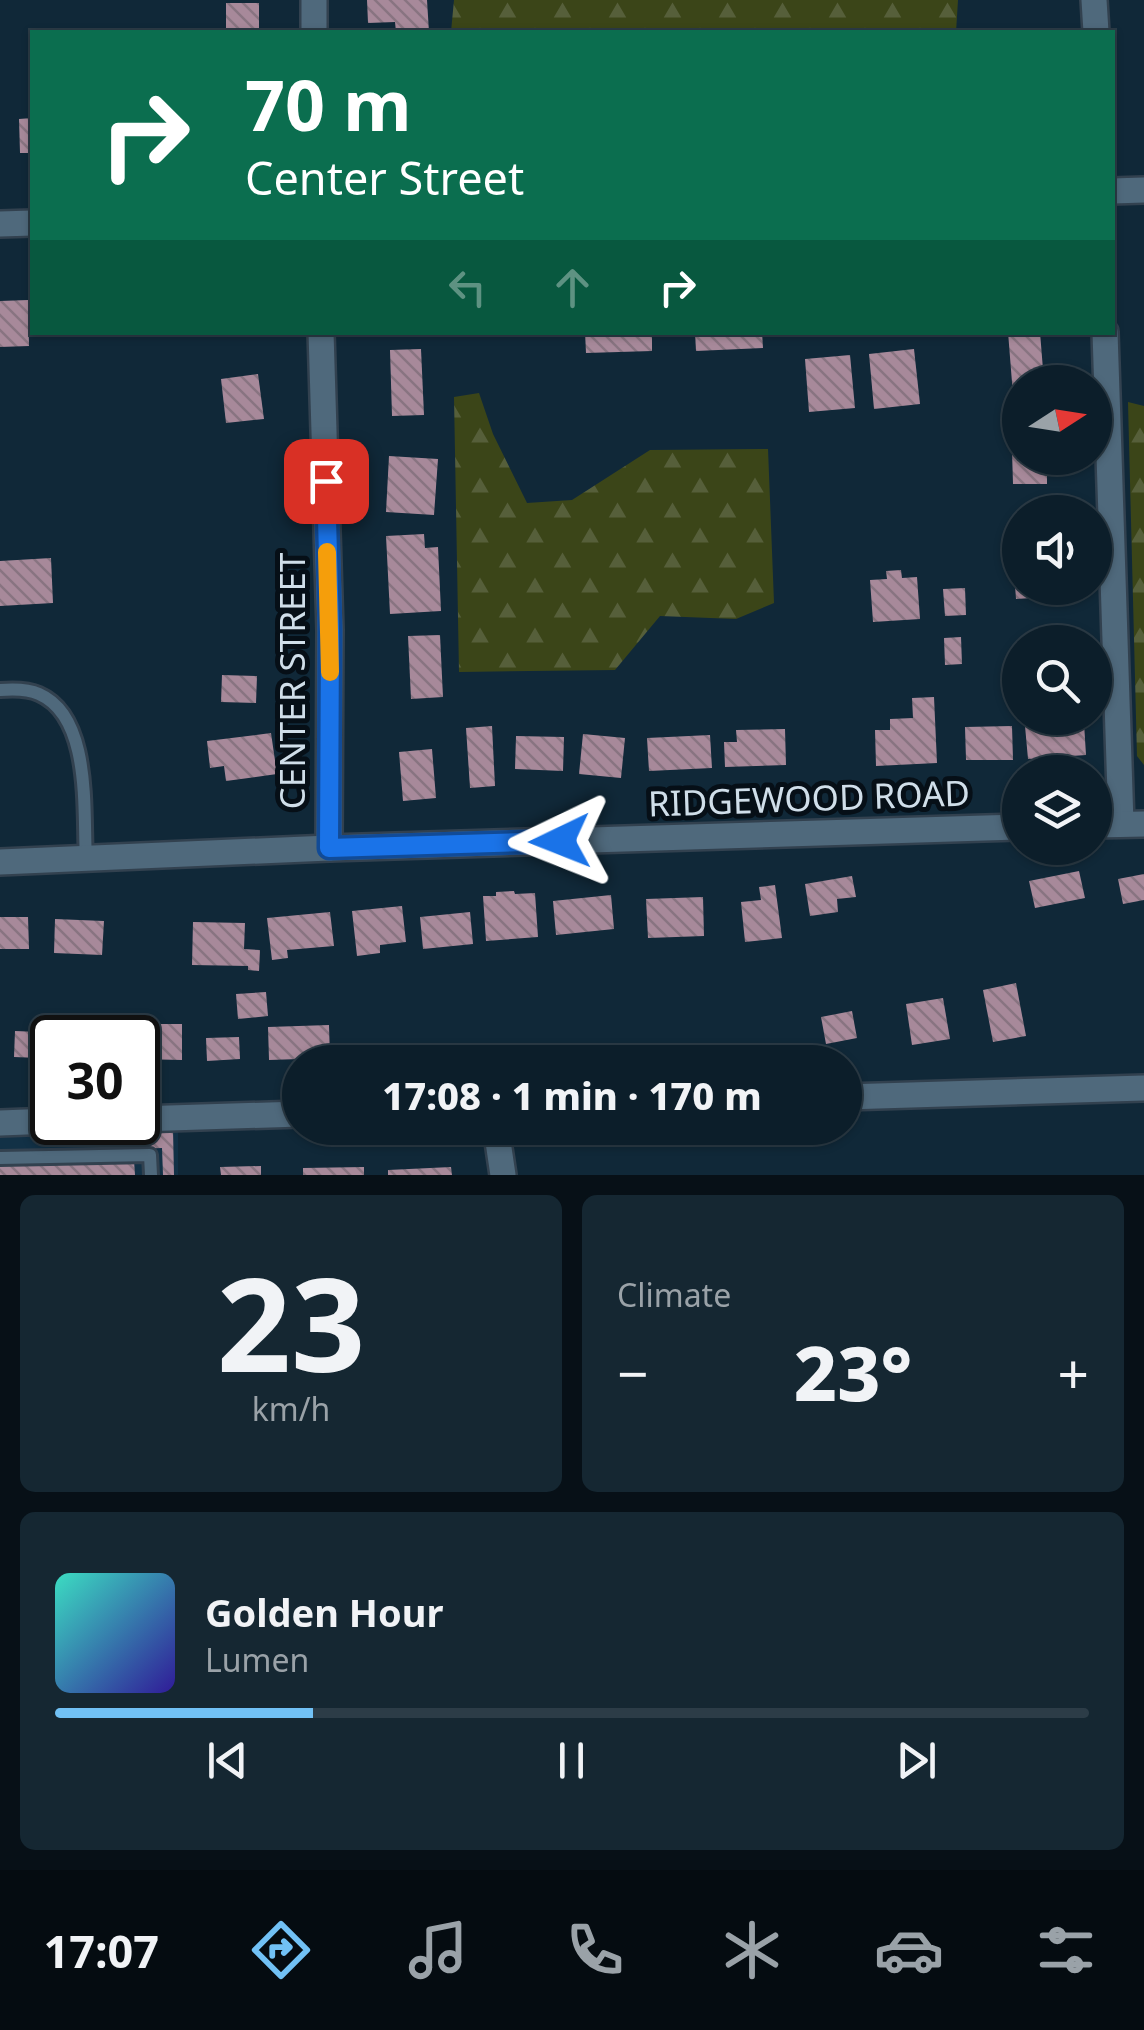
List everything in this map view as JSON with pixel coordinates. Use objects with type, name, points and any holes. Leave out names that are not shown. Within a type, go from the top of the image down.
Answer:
[{"type":"street","points":[[314,0],[314,30]]},
{"type":"street","points":[[1094,0],[1096,30]]},
{"type":"street","points":[[1115,191],[1144,190]]},
{"type":"street","points":[[0,224],[30,223]]},
{"type":"street","name":"CENTER STREET","points":[[321,335],[330,630],[329,848]]},
{"type":"street","points":[[1105,335],[1120,824]]},
{"type":"street","name":"RIDGEWOOD ROAD","points":[[0,862],[1002,828]]},
{"type":"street","points":[[862,1096],[1144,1088]]},
{"type":"street","points":[[160,1117],[282,1114]]},
{"type":"street","points":[[0,1122],[30,1121]]},
{"type":"street","points":[[499,1145],[503,1175]]},
{"type":"lane","points":[[0,690],[39,693],[72,728],[82,772],[86,860]]},
{"type":"lane","points":[[0,1158],[150,1155],[151,1175]]},
{"type":"shaded area","points":[[178,1127],[178,1175],[0,1175],[0,1132],[30,1131],[30,1145],[160,1145],[160,1128]]},
{"type":"green space","points":[[454,0],[958,0],[956,30],[451,30]]},
{"type":"green space","points":[[479,393],[493,434],[527,503],[572,500],[650,450],[768,449],[774,603],[736,619],[660,616],[615,670],[459,672],[454,397]]},
{"type":"green space","points":[[1128,402],[1144,406],[1144,765],[1137,756]]},
{"type":"building","points":[[367,0],[427,0],[429,30],[396,30],[395,22],[368,23]]},
{"type":"building","points":[[226,3],[259,3],[259,30],[226,30]]},
{"type":"building","points":[[30,118],[30,153],[20,153],[19,119]]},
{"type":"building","points":[[28,300],[29,346],[0,347],[0,301]]},
{"type":"building","points":[[585,335],[652,335],[652,351],[586,353]]},
{"type":"building","points":[[695,335],[762,335],[763,348],[696,351]]},
{"type":"building","points":[[1008,335],[1040,335],[1043,365],[1011,365]]},
{"type":"building","points":[[421,349],[424,415],[392,416],[390,350]]},
{"type":"building","points":[[914,349],[920,404],[874,409],[869,354]]},
{"type":"building","points":[[850,355],[855,408],[809,412],[805,359]]},
{"type":"building","points":[[258,374],[264,419],[226,423],[221,379]]},
{"type":"building","points":[[389,456],[438,459],[434,515],[386,512]]},
{"type":"building","points":[[1013,475],[1047,475],[1047,484],[1013,484]]},
{"type":"building","points":[[424,534],[425,548],[438,547],[441,611],[390,614],[386,536]]},
{"type":"building","points":[[51,558],[53,603],[0,606],[0,561]]},
{"type":"building","points":[[901,570],[902,578],[917,577],[920,619],[873,622],[870,580],[887,579],[886,571]]},
{"type":"building","points":[[965,588],[966,615],[945,616],[943,589]]},
{"type":"building","points":[[440,635],[443,697],[411,699],[408,636]]},
{"type":"building","points":[[961,637],[962,664],[945,665],[944,638]]},
{"type":"building","points":[[222,675],[257,676],[256,703],[221,702]]},
{"type":"building","points":[[934,697],[937,763],[876,766],[875,730],[890,730],[890,719],[913,718],[912,698]]},
{"type":"building","points":[[492,726],[495,786],[470,788],[466,728]]},
{"type":"building","points":[[1002,726],[1002,735],[1012,735],[1013,755],[1002,755],[1002,760],[966,760],[965,727]]},
{"type":"building","points":[[785,729],[786,765],[725,767],[724,742],[737,742],[736,730]]},
{"type":"building","points":[[271,733],[277,774],[226,781],[224,766],[210,768],[207,741]]},
{"type":"building","points":[[583,734],[625,738],[621,778],[579,774]]},
{"type":"building","points":[[710,735],[712,768],[649,771],[647,738]]},
{"type":"building","points":[[1026,735],[1085,735],[1086,755],[1028,755]]},
{"type":"building","points":[[516,736],[564,737],[563,771],[515,769]]},
{"type":"building","points":[[432,749],[436,798],[403,801],[399,752]]},
{"type":"building","points":[[1079,871],[1085,898],[1035,908],[1029,881]]},
{"type":"building","points":[[1144,874],[1144,900],[1123,904],[1118,879]]},
{"type":"building","points":[[852,876],[856,897],[837,899],[838,912],[810,916],[805,884]]},
{"type":"building","points":[[775,885],[782,938],[745,942],[741,902],[761,900],[759,887]]},
{"type":"building","points":[[514,891],[535,893],[538,937],[486,941],[483,896]]},
{"type":"building","points":[[611,895],[614,929],[556,935],[553,901]]},
{"type":"building","points":[[703,897],[704,936],[648,938],[646,899]]},
{"type":"building","points":[[402,906],[406,942],[380,945],[380,953],[357,956],[352,911]]},
{"type":"building","points":[[330,912],[334,946],[287,950],[288,958],[272,960],[267,918]]},
{"type":"building","points":[[470,912],[473,944],[423,949],[420,917]]},
{"type":"building","points":[[0,917],[28,917],[29,949],[0,949]]},
{"type":"building","points":[[55,919],[104,921],[102,955],[54,953]]},
{"type":"building","points":[[193,922],[245,923],[244,949],[260,950],[259,971],[248,970],[248,966],[192,965]]},
{"type":"building","points":[[1016,983],[1026,1036],[993,1042],[983,990]]},
{"type":"building","points":[[266,992],[268,1016],[238,1019],[236,994]]},
{"type":"building","points":[[943,998],[950,1039],[912,1045],[906,1004]]},
{"type":"building","points":[[852,1011],[857,1038],[826,1044],[821,1017]]},
{"type":"building","points":[[160,1024],[182,1024],[182,1060],[160,1060]]},
{"type":"building","points":[[329,1025],[330,1045],[282,1045],[282,1060],[269,1060],[268,1027]]},
{"type":"building","points":[[15,1031],[30,1032],[30,1058],[14,1057]]},
{"type":"building","points":[[239,1037],[240,1059],[207,1061],[206,1038]]},
{"type":"building","points":[[160,1130],[173,1130],[174,1175],[163,1175],[162,1148],[101,1150],[101,1145],[160,1145]]},
{"type":"building","points":[[134,1160],[135,1175],[0,1175],[0,1166]]},
{"type":"building","points":[[261,1166],[261,1175],[221,1175],[220,1167]]},
{"type":"building","points":[[364,1167],[364,1175],[303,1175],[303,1168]]},
{"type":"building","points":[[451,1167],[452,1175],[388,1175],[388,1170]]},
{"type":"slow traffic","points":[[327,552],[330,672]]},
{"type":"route","points":[[326,481],[329,848],[560,841]]}]
